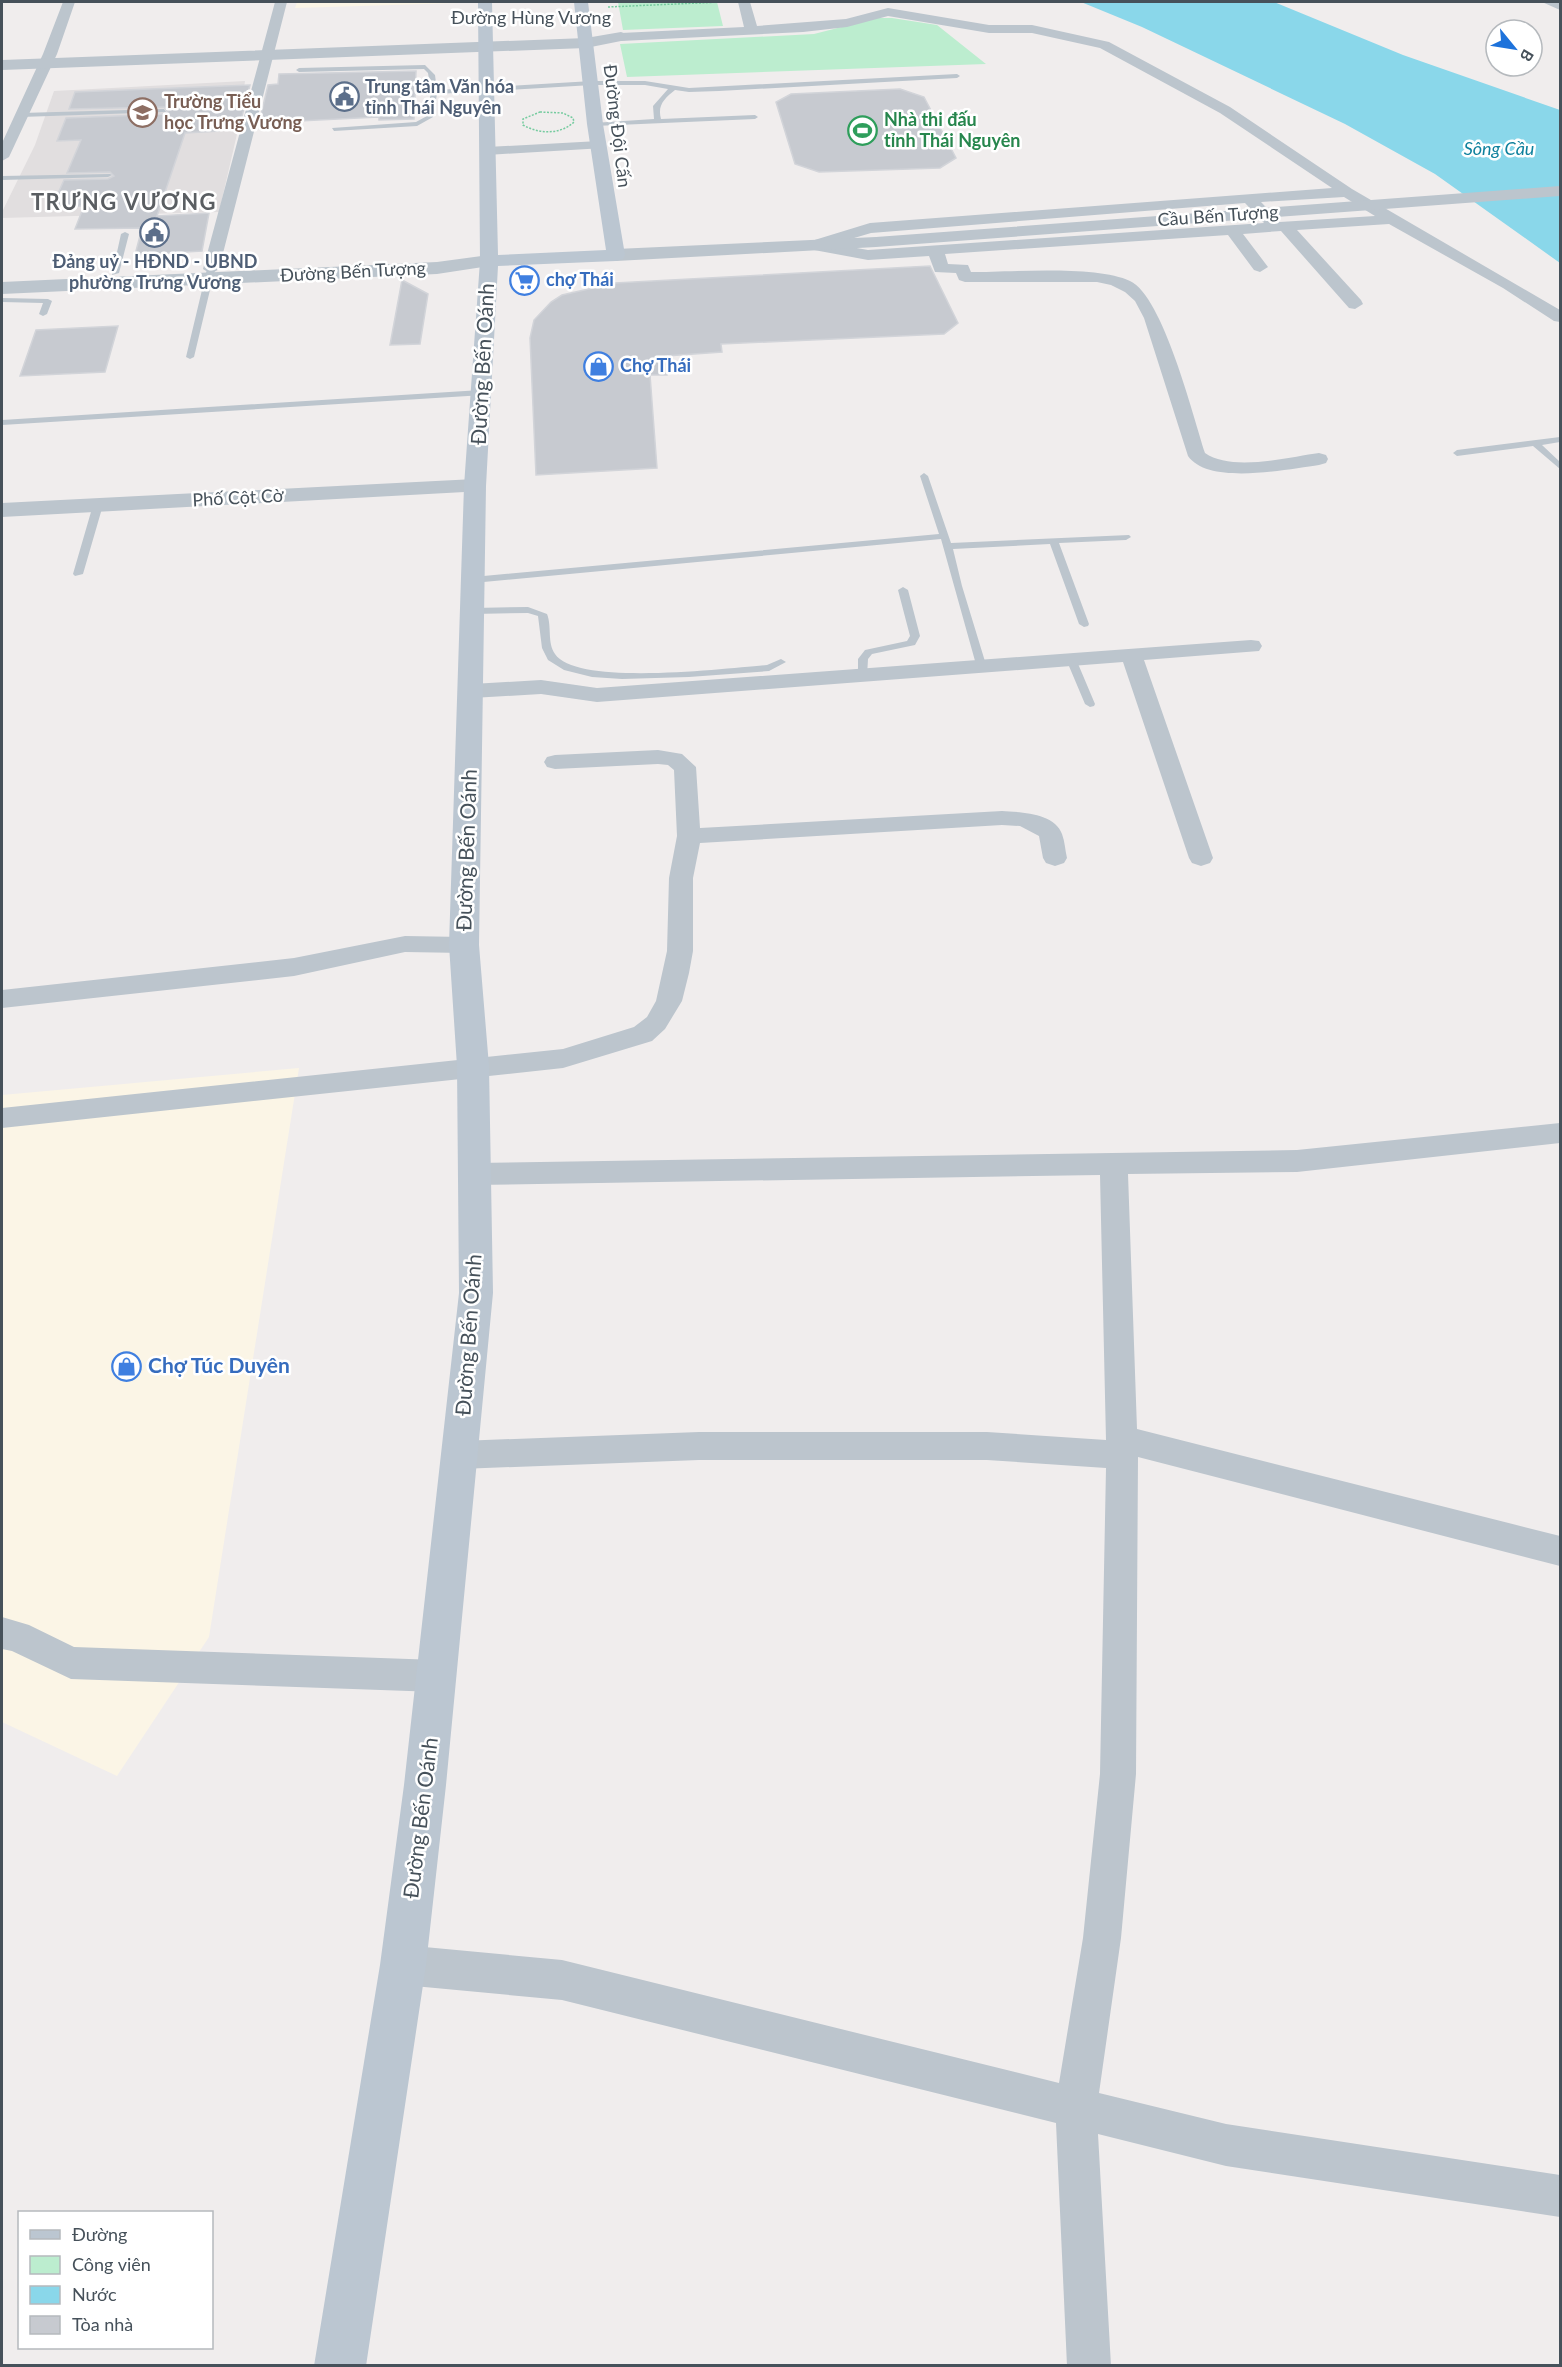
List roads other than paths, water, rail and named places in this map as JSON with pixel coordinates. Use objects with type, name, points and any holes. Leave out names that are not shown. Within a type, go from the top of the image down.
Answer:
[{"type":"main road","points":[[485,2],[489,261]]},
{"type":"main road","name":"Đường Đội Cấn","points":[[581,2],[596,124],[616,255]]},
{"type":"main road","name":"Đường Bến Tượng","points":[[489,261],[616,255]]},
{"type":"main road","name":"Đường Bến Oánh","points":[[340,2366],[403,1965],[437,1676],[476,1293],[473,1065],[464,945],[472,691],[475,486],[489,261]]},
{"type":"street","points":[[2,157],[48,59],[69,2]]},
{"type":"street","points":[[210,274],[281,2]]},
{"type":"street","points":[[744,2],[752,31]]},
{"type":"street","points":[[877,2],[888,12]]},
{"type":"street","points":[[1548,2],[1560,6]]},
{"type":"street","points":[[621,37],[752,31],[847,23],[888,12],[989,29],[1032,29],[1104,45],[1225,110],[1347,192],[1560,317]]},
{"type":"street","name":"Đường Hùng Vương","points":[[2,66],[48,59],[621,37]]},
{"type":"street","name":"Đường Hùng Vương","points":[[2,56],[48,59]]},
{"type":"street","points":[[487,151],[599,145]]},
{"type":"street","name":"Cầu Bến Tượng","points":[[876,242],[1560,191]]},
{"type":"street","points":[[814,245],[870,228],[1347,192]]},
{"type":"street","points":[[1249,198],[1355,303]]},
{"type":"street","points":[[814,245],[868,255],[1393,219]]},
{"type":"street","points":[[1232,230],[1260,267]]},
{"type":"street","name":"Đường Bến Tượng","points":[[616,255],[876,242]]},
{"type":"street","points":[[935,250],[941,269],[962,268],[965,278],[1097,276],[1131,286],[1143,299],[1152,318],[1197,456],[1202,463],[1228,468],[1319,459]]},
{"type":"street","name":"Đường Bến Tượng","points":[[2,278],[115,273],[210,274],[437,268],[489,261]]},
{"type":"street","name":"Đường Bến Tượng","points":[[2,288],[210,274]]},
{"type":"street","name":"Phố Cột Cờ","points":[[2,510],[475,486]]},
{"type":"street","points":[[472,691],[541,687],[597,695],[1251,646]]},
{"type":"street","points":[[1131,655],[1201,858]]},
{"type":"street","points":[[2,1118],[473,1065],[563,1058],[643,1034],[656,1023],[669,1001],[680,951],[681,878],[689,836],[684,767],[674,759],[658,757],[555,762]]},
{"type":"street","points":[[689,836],[940,821],[1022,819],[1037,824],[1050,833],[1055,858]]},
{"type":"street","points":[[2,999],[294,967],[405,944],[464,945]]},
{"type":"street","points":[[474,1174],[1298,1161],[1560,1133]]},
{"type":"street","points":[[1089,2366],[1076,2107],[1102,1938],[1118,1774],[1122,1447],[1114,1164]]},
{"type":"street","points":[[460,1455],[733,1446],[1122,1447],[1560,1551]]},
{"type":"street","points":[[2,1633],[17,1636],[71,1664],[437,1676]]},
{"type":"street","points":[[403,1965],[562,1980],[1226,2145],[1560,2196]]},
{"type":"lane","points":[[299,70],[425,67],[431,70],[434,76],[434,92],[430,117],[417,124],[334,129]]},
{"type":"lane","points":[[434,92],[592,83],[645,83],[673,88],[719,89],[957,76]]},
{"type":"lane","points":[[658,121],[655,113],[656,105],[673,88]]},
{"type":"lane","points":[[21,115],[164,111]]},
{"type":"lane","points":[[596,124],[755,117]]},
{"type":"lane","points":[[2,178],[108,175]]},
{"type":"lane","points":[[115,273],[125,234]]},
{"type":"lane","points":[[190,357],[210,274]]},
{"type":"lane","points":[[2,300],[48,301],[43,314]]},
{"type":"lane","points":[[2,423],[481,393]]},
{"type":"lane","points":[[1457,453],[1560,440]]},
{"type":"lane","points":[[1535,443],[1560,466]]},
{"type":"lane","points":[[924,476],[946,541],[981,668]]},
{"type":"lane","points":[[78,574],[98,505]]},
{"type":"lane","points":[[473,595],[946,541],[1054,541],[1126,537]]},
{"type":"lane","points":[[1054,541],[1084,624]]},
{"type":"lane","points":[[862,676],[863,659],[869,652],[911,643],[915,636],[903,590]]},
{"type":"lane","points":[[473,595],[542,614],[547,622],[548,650],[551,657],[560,665],[581,672],[635,677],[769,668],[781,662]]},
{"type":"lane","points":[[1071,659],[1090,704]]},
{"type":"water","name":"Sông Cầu","points":[[1081,2],[1274,2],[1403,55],[1560,110],[1560,263],[1435,174],[1345,124],[1142,27]]},
{"type":"place","name":"Trung tâm Văn hóa tỉnh Thái Nguyên","points":[[344,97]]},
{"type":"place","name":"Trường Tiểu học Trưng Vương","points":[[143,112]]},
{"type":"place","name":"Nhà thi đấu tỉnh Thái Nguyên","points":[[863,130]]},
{"type":"place","name":"Đảng uỷ - HĐND - UBND phường Trưng Vương","points":[[155,233]]},
{"type":"place","name":"chợ Thái","points":[[525,280]]},
{"type":"place","name":"Chợ Thái","points":[[599,366]]},
{"type":"place","name":"Chợ Túc Duyên","points":[[127,1366]]},
{"type":"district","name":"TRƯNG VƯƠNG","points":[[124,202]]}]
